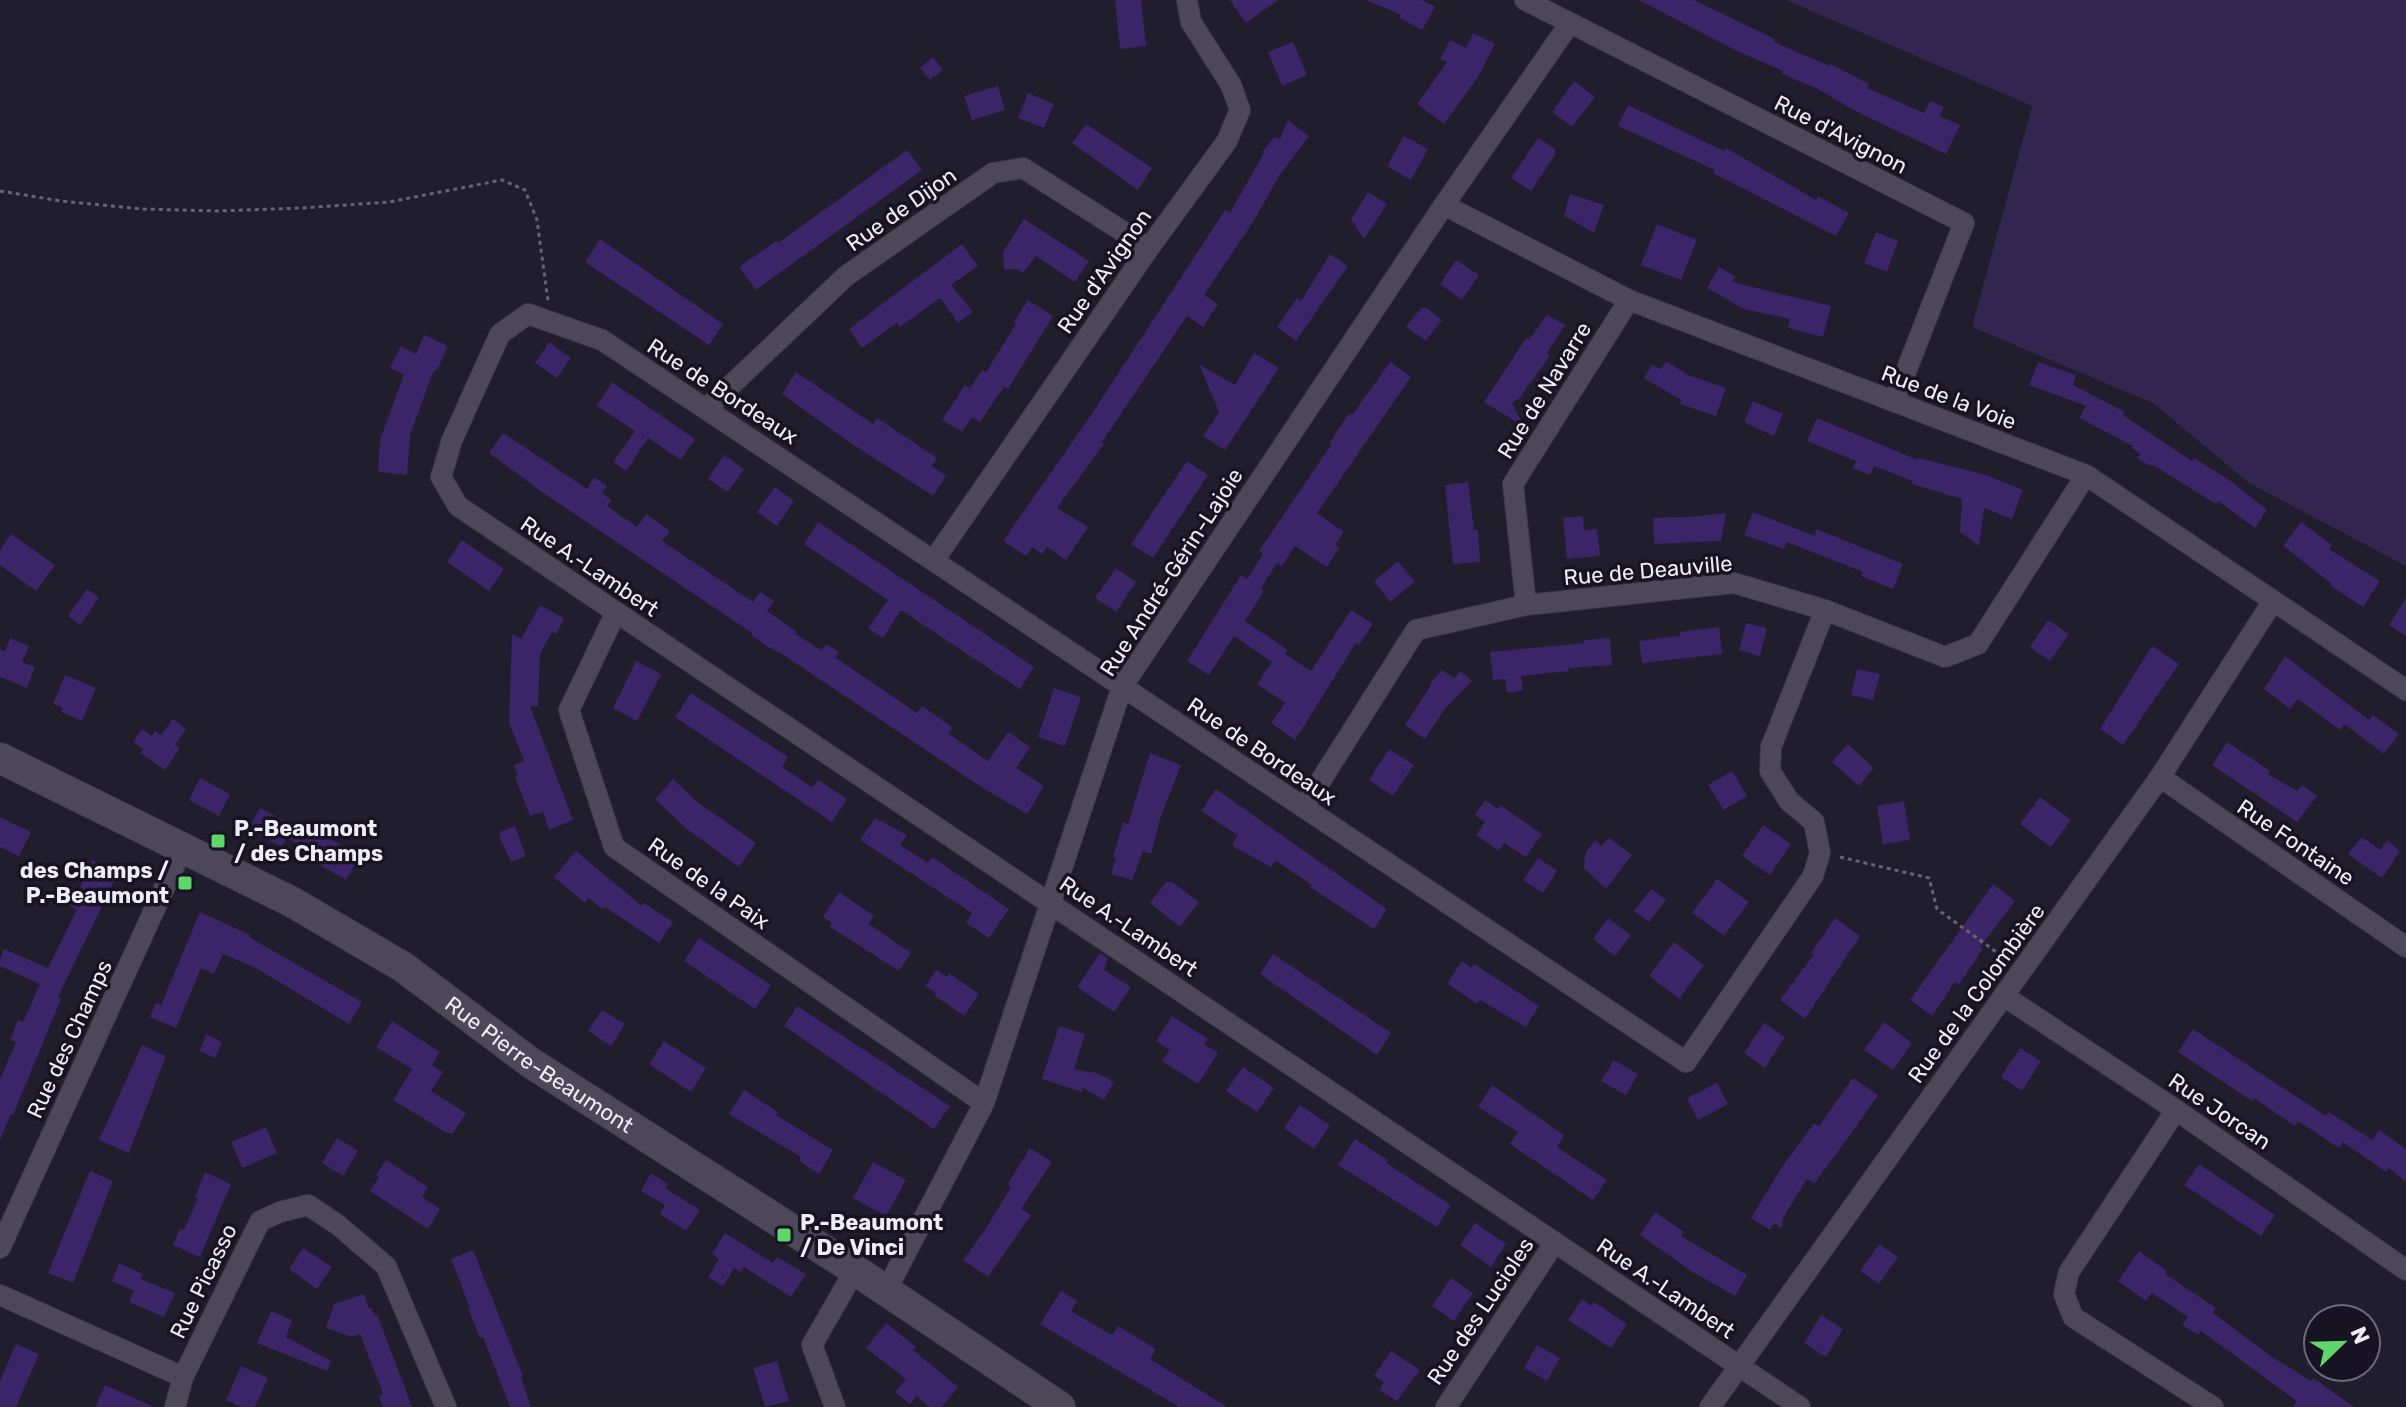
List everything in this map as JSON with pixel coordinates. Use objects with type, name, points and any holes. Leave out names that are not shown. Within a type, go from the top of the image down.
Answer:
[{"type":"main road","name":"Rue Pierre-Beaumont","points":[[0,758],[292,902],[403,967],[531,1063],[855,1270],[1060,1407]]},
{"type":"street","name":"Rue d'Avignon","points":[[934,560],[1149,248],[1227,141],[1240,110],[1231,85],[1191,22],[1187,0]]},
{"type":"street","name":"Rue d'Avignon","points":[[1525,0],[1964,223],[1894,402]]},
{"type":"street","name":"Rue André-Gérin-Lajoie","points":[[886,1291],[984,1103],[1122,687],[1444,205],[1570,23]]},
{"type":"street","name":"Rue de Dijon","points":[[707,408],[846,276],[993,173],[1023,168],[1149,248]]},
{"type":"street","name":"Rue de la Voie","points":[[1444,205],[1629,300],[2086,475],[2406,690]]},
{"type":"street","name":"Rue de Navarre","points":[[1526,605],[1513,484],[1629,300]]},
{"type":"street","name":"Rue de Bordeaux","points":[[441,477],[452,440],[500,334],[528,314],[602,340],[1686,1062],[1813,876],[1820,853]]},
{"type":"street","name":"Rue de Deauville","points":[[1304,807],[1416,630],[1526,605],[1734,583],[1825,610],[1945,657],[1978,644],[2086,475]]},
{"type":"street","name":"Rue A.-Lambert","points":[[441,477],[458,506],[1800,1407]]},
{"type":"street","name":"Rue de la Colombière","points":[[1710,1407],[2160,777],[2273,601]]},
{"type":"street","points":[[1820,853],[1814,822],[1789,801],[1770,771],[1771,747],[1825,610]]},
{"type":"street","name":"Rue de la Paix","points":[[616,612],[569,710],[614,847],[984,1103]]},
{"type":"street","name":"Rue Fontaine","points":[[2160,777],[2406,947]]},
{"type":"street","name":"Rue des Champs","points":[[0,1248],[182,849]]},
{"type":"street","name":"Rue Jorcan","points":[[2004,996],[2176,1110],[2406,1270]]},
{"type":"street","points":[[2176,1110],[2069,1272],[2064,1294],[2073,1317],[2213,1407]]},
{"type":"street","name":"Rue Picasso","points":[[175,1407],[183,1377],[260,1221],[308,1205],[338,1225],[386,1266],[446,1407]]},
{"type":"street","name":"Rue des Lucioles","points":[[1446,1407],[1555,1242]]},
{"type":"street","points":[[835,1407],[812,1345],[855,1270]]},
{"type":"street","points":[[0,1295],[183,1377]]},
{"type":"path","points":[[0,191],[142,209],[218,211],[389,202],[502,180],[525,190],[537,220],[551,322]]},
{"type":"path","points":[[1820,853],[1929,878],[1937,909],[2022,970]]},
{"type":"shaded area","points":[[1786,0],[2406,0],[2406,566],[2249,483],[2153,403],[1972,327],[2032,106]]},
{"type":"building","points":[[1115,0],[1141,0],[1146,46],[1120,49]]},
{"type":"building","points":[[1230,0],[1278,0],[1246,23]]},
{"type":"building","points":[[1366,0],[1422,0],[1435,7],[1422,30],[1399,18],[1401,15]]},
{"type":"building","points":[[1639,0],[1694,0],[1775,39],[1774,42],[1831,64],[1869,84],[1867,88],[1924,113],[1930,101],[1944,107],[1940,116],[1960,125],[1946,154]]},
{"type":"building","points":[[1473,33],[1495,44],[1478,77],[1444,124],[1417,104],[1447,62],[1440,59],[1450,40],[1466,48]]},
{"type":"building","points":[[1293,42],[1307,75],[1282,86],[1268,52]]},
{"type":"building","points":[[933,57],[943,70],[930,80],[920,68]]},
{"type":"building","points":[[1574,81],[1595,97],[1572,127],[1552,112]]},
{"type":"building","points":[[998,86],[1005,110],[972,120],[964,96]]},
{"type":"building","points":[[1028,93],[1054,104],[1044,128],[1018,118]]},
{"type":"building","points":[[1628,105],[1724,151],[1726,148],[1816,200],[1818,196],[1849,213],[1836,236],[1713,173],[1715,170],[1618,126]]},
{"type":"building","points":[[1288,120],[1309,136],[1279,176],[1253,222],[1204,295],[1218,304],[1203,327],[1187,316],[1102,442],[1104,444],[1057,508],[1088,527],[1066,560],[1047,547],[1042,554],[1032,547],[1026,556],[1003,541],[1091,415],[1225,210],[1230,213],[1262,152],[1274,137],[1280,139]]},
{"type":"building","points":[[1086,124],[1152,168],[1138,190],[1072,143]]},
{"type":"building","points":[[1404,136],[1428,149],[1411,180],[1387,166]]},
{"type":"building","points":[[1538,138],[1555,149],[1555,155],[1531,191],[1511,178]]},
{"type":"building","points":[[907,150],[922,170],[756,290],[739,267],[776,241],[778,243]]},
{"type":"building","points":[[1368,192],[1387,204],[1364,239],[1351,219]]},
{"type":"building","points":[[1570,194],[1604,205],[1594,233],[1564,216]]},
{"type":"building","points":[[1024,219],[1089,261],[1075,282],[1036,256],[1023,273],[1017,269],[1004,270],[1003,252]]},
{"type":"building","points":[[1657,224],[1697,240],[1681,280],[1641,265]]},
{"type":"building","points":[[1876,232],[1898,241],[1887,272],[1864,263]]},
{"type":"building","points":[[600,239],[723,324],[709,345],[585,262]]},
{"type":"building","points":[[962,244],[978,266],[951,285],[973,312],[958,323],[940,298],[900,327],[897,323],[862,348],[849,329]]},
{"type":"building","points":[[1330,254],[1348,266],[1296,341],[1277,327],[1297,298],[1301,301]]},
{"type":"building","points":[[1456,260],[1479,275],[1462,300],[1440,284]]},
{"type":"building","points":[[1719,267],[1735,276],[1732,282],[1831,306],[1823,337],[1788,328],[1790,319],[1744,309],[1707,288]]},
{"type":"building","points":[[1028,300],[1053,316],[1008,389],[1005,387],[998,395],[980,422],[972,417],[962,432],[942,420],[965,385],[970,388],[982,370],[986,372]]},
{"type":"building","points":[[1421,308],[1427,308],[1442,320],[1426,341],[1406,327]]},
{"type":"building","points":[[1547,315],[1565,325],[1547,353],[1550,356],[1519,399],[1512,403],[1524,427],[1484,402],[1526,338],[1529,340]]},
{"type":"building","points":[[424,335],[448,346],[437,370],[434,370],[410,435],[407,475],[378,472],[380,440],[404,374],[390,368],[401,346],[416,354]]},
{"type":"building","points":[[549,342],[571,358],[557,378],[535,363]]},
{"type":"building","points":[[1254,353],[1279,368],[1225,450],[1203,436],[1219,412],[1199,364],[1235,385]]},
{"type":"building","points":[[1666,361],[1688,375],[1726,388],[1716,416],[1680,404],[1681,400],[1644,378],[1652,365],[1661,369]]},
{"type":"building","points":[[1390,362],[1411,377],[1317,513],[1344,532],[1335,545],[1339,548],[1327,567],[1295,546],[1282,566],[1277,563],[1245,621],[1288,650],[1285,654],[1311,671],[1351,610],[1373,624],[1359,645],[1356,643],[1295,740],[1271,723],[1285,703],[1257,684],[1272,662],[1234,636],[1209,675],[1187,661],[1241,575],[1247,579],[1263,554],[1259,551],[1331,445],[1349,413],[1352,415]]},
{"type":"building","points":[[2038,362],[2076,375],[2073,385],[2125,412],[2123,415],[2192,461],[2194,458],[2231,481],[2267,510],[2255,528],[2218,501],[2216,504],[2137,458],[2140,454],[2133,446],[2079,418],[2086,406],[2029,385]]},
{"type":"building","points":[[796,372],[873,424],[877,418],[937,458],[932,466],[946,476],[933,496],[782,394]]},
{"type":"building","points":[[612,382],[695,439],[681,460],[648,438],[626,471],[613,462],[635,431],[597,406]]},
{"type":"building","points":[[1753,401],[1783,414],[1774,436],[1744,422]]},
{"type":"building","points":[[1817,418],[1918,460],[1986,475],[2023,490],[2012,519],[1984,508],[1979,546],[1960,532],[1962,499],[1912,484],[1913,481],[1874,466],[1870,475],[1853,468],[1856,461],[1807,441]]},
{"type":"building","points":[[503,433],[587,489],[594,477],[607,486],[602,493],[611,500],[607,506],[637,527],[646,514],[670,531],[662,541],[753,602],[760,592],[774,601],[767,611],[796,634],[822,651],[826,644],[839,652],[836,658],[917,713],[922,706],[953,728],[949,734],[988,761],[1008,732],[1030,747],[1016,768],[1044,786],[1027,814],[766,646],[752,633],[539,490],[489,453]]},
{"type":"building","points":[[724,455],[744,469],[728,492],[708,479]]},
{"type":"building","points":[[1187,461],[1208,475],[1153,558],[1131,544]]},
{"type":"building","points":[[1468,482],[1474,530],[1478,530],[1480,562],[1453,564],[1445,485]]},
{"type":"building","points":[[775,487],[794,501],[777,526],[757,512]]},
{"type":"building","points":[[1753,512],[1815,536],[1816,529],[1903,564],[1893,589],[1861,576],[1863,572],[1787,542],[1784,549],[1744,535]]},
{"type":"building","points":[[1726,513],[1721,541],[1654,544],[1653,518]]},
{"type":"building","points":[[1583,516],[1584,530],[1597,529],[1600,556],[1567,559],[1563,518]]},
{"type":"building","points":[[818,522],[1034,667],[1020,689],[901,610],[883,638],[868,628],[888,600],[804,544]]},
{"type":"building","points":[[2301,522],[2332,545],[2329,549],[2380,581],[2363,607],[2331,586],[2283,546]]},
{"type":"building","points":[[11,534],[55,565],[36,591],[0,565],[0,550]]},
{"type":"building","points":[[462,540],[504,569],[489,591],[447,562]]},
{"type":"building","points":[[1398,561],[1415,582],[1390,602],[1374,581]]},
{"type":"building","points":[[1116,568],[1136,582],[1116,612],[1095,598]]},
{"type":"building","points":[[87,589],[99,598],[80,625],[68,616]]},
{"type":"building","points":[[2406,598],[2406,636],[2389,625]]},
{"type":"building","points":[[540,605],[564,618],[540,654],[538,707],[530,706],[573,820],[549,830],[543,812],[530,816],[515,777],[518,776],[514,765],[524,761],[509,723],[512,634],[521,639]]},
{"type":"building","points":[[2048,620],[2069,634],[2050,661],[2030,647]]},
{"type":"building","points":[[1746,623],[1767,628],[1760,656],[1739,650]]},
{"type":"building","points":[[1719,627],[1722,654],[1642,663],[1639,641]]},
{"type":"building","points":[[10,638],[29,646],[22,662],[35,667],[27,688],[0,677],[0,649],[5,651]]},
{"type":"building","points":[[1610,638],[1612,665],[1521,676],[1523,690],[1507,693],[1505,679],[1493,680],[1490,652]]},
{"type":"building","points":[[2152,646],[2179,664],[2123,745],[2100,729]]},
{"type":"building","points":[[2285,656],[2369,720],[2373,715],[2399,734],[2384,754],[2344,724],[2340,730],[2298,699],[2290,709],[2264,689]]},
{"type":"building","points":[[636,661],[661,674],[637,721],[613,708]]},
{"type":"building","points":[[1857,669],[1880,674],[1873,700],[1851,695]]},
{"type":"building","points":[[1442,670],[1454,678],[1461,671],[1472,681],[1444,710],[1425,739],[1405,725]]},
{"type":"building","points":[[65,675],[96,688],[82,721],[61,712],[63,708],[53,704]]},
{"type":"building","points":[[1054,688],[1081,697],[1065,746],[1038,737]]},
{"type":"building","points":[[691,693],[788,757],[782,767],[812,787],[818,780],[847,799],[832,822],[675,717]]},
{"type":"building","points":[[173,719],[186,729],[175,745],[180,748],[165,770],[140,753],[143,749],[133,742],[142,729],[152,736],[155,731],[161,735]]},
{"type":"building","points":[[2227,742],[2270,771],[2268,774],[2297,791],[2302,785],[2317,796],[2297,822],[2212,765]]},
{"type":"building","points":[[1848,744],[1874,768],[1859,786],[1832,762]]},
{"type":"building","points":[[1389,749],[1414,765],[1393,796],[1369,780]]},
{"type":"building","points":[[1150,753],[1181,765],[1160,819],[1151,854],[1143,851],[1132,880],[1111,874],[1116,858],[1113,857],[1123,822],[1128,824]]},
{"type":"building","points":[[1732,771],[1747,796],[1724,810],[1708,785]]},
{"type":"building","points":[[200,778],[230,794],[219,816],[189,800]]},
{"type":"building","points":[[673,779],[696,801],[756,843],[739,867],[688,830],[655,799]]},
{"type":"building","points":[[1216,789],[1387,909],[1374,929],[1276,861],[1271,867],[1232,846],[1237,835],[1201,811]]},
{"type":"building","points":[[2040,797],[2071,820],[2051,847],[2020,824]]},
{"type":"building","points":[[1485,800],[1498,809],[1500,805],[1542,834],[1526,857],[1504,843],[1499,851],[1476,835],[1485,822],[1475,815]]},
{"type":"building","points":[[1904,801],[1910,840],[1883,844],[1877,806]]},
{"type":"building","points":[[260,808],[313,836],[316,831],[360,855],[346,880],[318,864],[322,858],[287,838],[282,847],[248,829]]},
{"type":"building","points":[[0,817],[31,832],[19,856],[0,847]]},
{"type":"building","points":[[875,818],[907,835],[900,845],[928,863],[932,857],[1009,909],[989,938],[966,923],[972,913],[860,840]]},
{"type":"building","points":[[1763,825],[1791,844],[1770,875],[1742,856]]},
{"type":"building","points":[[515,826],[526,856],[511,862],[499,836],[500,832]]},
{"type":"building","points":[[2362,837],[2380,850],[2388,840],[2400,851],[2382,878],[2348,854]]},
{"type":"building","points":[[1609,838],[1632,855],[1606,889],[1584,868],[1585,854],[1595,840],[1601,846]]},
{"type":"building","points":[[576,851],[642,906],[644,903],[673,922],[659,943],[589,898],[585,903],[554,877]]},
{"type":"building","points":[[1538,858],[1557,871],[1543,893],[1523,880]]},
{"type":"building","points":[[92,860],[119,871],[58,997],[61,999],[0,1140],[0,1079],[16,1042],[10,1040],[18,1020],[23,1022],[40,984],[0,966],[0,959],[4,949],[48,968],[77,909],[58,901],[66,884],[79,890]]},
{"type":"building","points":[[1717,879],[1749,902],[1724,936],[1692,913]]},
{"type":"building","points":[[1166,882],[1172,882],[1199,902],[1180,927],[1150,903]]},
{"type":"building","points":[[1993,884],[2015,901],[1980,947],[1983,949],[1959,984],[1955,982],[1932,1016],[1910,1000]]},
{"type":"building","points":[[1651,889],[1666,900],[1649,922],[1634,911]]},
{"type":"building","points":[[839,892],[874,916],[869,924],[911,953],[899,971],[830,927],[832,923],[823,917]]},
{"type":"building","points":[[200,912],[250,935],[362,1002],[349,1024],[256,968],[223,954],[214,974],[201,968],[176,1028],[150,1017],[156,1003],[161,1005]]},
{"type":"building","points":[[1608,918],[1631,935],[1615,956],[1593,939]]},
{"type":"building","points":[[1835,918],[1860,936],[1805,1019],[1780,1000],[1814,954],[1811,953]]},
{"type":"building","points":[[699,938],[771,985],[755,1009],[684,961]]},
{"type":"building","points":[[1674,942],[1704,965],[1679,999],[1649,976]]},
{"type":"building","points":[[1100,953],[1108,958],[1104,970],[1131,987],[1114,1012],[1077,987]]},
{"type":"building","points":[[1273,954],[1391,1033],[1377,1055],[1260,974]]},
{"type":"building","points":[[1462,961],[1471,968],[1474,964],[1539,1006],[1526,1027],[1480,1000],[1477,1004],[1447,983]]},
{"type":"building","points":[[936,970],[947,977],[949,973],[979,994],[964,1016],[925,986]]},
{"type":"building","points":[[797,1006],[950,1106],[934,1129],[784,1026]]},
{"type":"building","points":[[602,1010],[625,1024],[611,1046],[588,1031]]},
{"type":"building","points":[[1172,1016],[1208,1039],[1204,1044],[1218,1053],[1198,1084],[1162,1061],[1170,1050],[1156,1041]]},
{"type":"building","points":[[392,1021],[440,1052],[432,1065],[443,1072],[431,1091],[466,1113],[453,1133],[447,1133],[393,1100],[412,1069],[376,1047]]},
{"type":"building","points":[[1884,1022],[1912,1043],[1893,1070],[1864,1050]]},
{"type":"building","points":[[1764,1023],[1785,1037],[1765,1068],[1744,1053]]},
{"type":"building","points":[[1059,1026],[1085,1034],[1074,1069],[1097,1073],[1114,1082],[1104,1100],[1083,1088],[1082,1092],[1042,1079]]},
{"type":"building","points":[[2193,1029],[2326,1116],[2329,1112],[2372,1140],[2379,1130],[2406,1149],[2406,1182],[2389,1168],[2386,1172],[2343,1142],[2339,1148],[2298,1121],[2295,1126],[2178,1052]]},
{"type":"building","points":[[206,1034],[222,1042],[215,1058],[200,1051]]},
{"type":"building","points":[[664,1041],[706,1068],[691,1092],[649,1064]]},
{"type":"building","points":[[142,1045],[166,1056],[129,1153],[99,1140]]},
{"type":"building","points":[[2020,1048],[2041,1061],[2022,1091],[2001,1077]]},
{"type":"building","points":[[1614,1060],[1638,1074],[1626,1095],[1601,1081]]},
{"type":"building","points":[[1243,1067],[1274,1088],[1257,1112],[1226,1091]]},
{"type":"building","points":[[1853,1078],[1878,1095],[1856,1127],[1814,1184],[1807,1179],[1783,1218],[1782,1228],[1774,1223],[1770,1230],[1751,1218],[1814,1123],[1819,1126]]},
{"type":"building","points":[[1717,1083],[1728,1104],[1698,1120],[1687,1098]]},
{"type":"building","points":[[1492,1085],[1564,1135],[1557,1147],[1607,1180],[1593,1200],[1510,1144],[1518,1132],[1478,1107]]},
{"type":"building","points":[[744,1090],[778,1112],[776,1115],[833,1150],[819,1174],[799,1161],[801,1157],[729,1114]]},
{"type":"building","points":[[1300,1105],[1330,1125],[1314,1149],[1284,1128]]},
{"type":"building","points":[[266,1127],[277,1153],[242,1168],[231,1142]]},
{"type":"building","points":[[337,1138],[358,1151],[343,1176],[322,1163]]},
{"type":"building","points":[[1355,1139],[1451,1205],[1437,1227],[1338,1165]]},
{"type":"building","points":[[1030,1148],[1052,1162],[1021,1209],[1031,1215],[988,1277],[963,1260],[1011,1187],[1008,1184]]},
{"type":"building","points":[[386,1160],[428,1187],[422,1197],[440,1209],[428,1229],[370,1191]]},
{"type":"building","points":[[873,1162],[906,1180],[886,1216],[853,1198]]},
{"type":"building","points":[[2199,1164],[2275,1215],[2261,1236],[2184,1185]]},
{"type":"building","points":[[90,1171],[113,1181],[73,1283],[48,1273]]},
{"type":"building","points":[[205,1172],[231,1184],[200,1257],[173,1245],[180,1229],[184,1230]]},
{"type":"building","points":[[651,1173],[668,1184],[665,1188],[700,1210],[686,1231],[660,1214],[665,1205],[641,1191]]},
{"type":"building","points":[[1655,1212],[1684,1232],[1681,1236],[1747,1275],[1735,1296],[1691,1271],[1640,1235]]},
{"type":"building","points":[[1475,1223],[1506,1244],[1491,1267],[1460,1245]]},
{"type":"building","points":[[725,1233],[773,1263],[777,1257],[806,1274],[791,1297],[744,1267],[740,1272],[734,1268],[723,1286],[708,1277],[719,1259],[712,1254]]},
{"type":"building","points":[[1879,1244],[1898,1257],[1879,1284],[1860,1271]]},
{"type":"building","points":[[303,1248],[332,1267],[317,1289],[289,1269]]},
{"type":"building","points":[[473,1250],[523,1376],[531,1407],[510,1407],[483,1337],[480,1338],[468,1309],[451,1259]]},
{"type":"building","points":[[2139,1251],[2167,1271],[2165,1274],[2216,1308],[2213,1313],[2302,1375],[2302,1383],[2320,1383],[2354,1407],[2293,1407],[2297,1401],[2201,1331],[2198,1335],[2182,1325],[2188,1317],[2152,1293],[2146,1301],[2118,1281]]},
{"type":"building","points":[[119,1263],[143,1274],[141,1279],[175,1293],[164,1317],[129,1302],[134,1291],[112,1281]]},
{"type":"building","points":[[1451,1278],[1473,1293],[1454,1321],[1432,1306]]},
{"type":"building","points":[[1061,1291],[1077,1301],[1071,1311],[1112,1335],[1118,1326],[1156,1349],[1150,1359],[1227,1407],[1179,1407],[1040,1324]]},
{"type":"building","points":[[364,1294],[374,1316],[377,1314],[412,1407],[383,1407],[379,1396],[383,1394],[360,1334],[352,1337],[326,1328],[334,1304]]},
{"type":"building","points":[[1582,1299],[1591,1306],[1594,1302],[1627,1324],[1611,1348],[1568,1320]]},
{"type":"building","points":[[271,1311],[292,1320],[286,1337],[331,1361],[327,1371],[257,1343]]},
{"type":"building","points":[[1821,1315],[1843,1329],[1826,1357],[1804,1343]]},
{"type":"building","points":[[886,1323],[958,1387],[942,1407],[929,1407],[917,1396],[910,1404],[895,1392],[906,1379],[866,1348]]},
{"type":"building","points":[[16,1344],[39,1354],[16,1407],[0,1407],[0,1381]]},
{"type":"building","points":[[1537,1345],[1560,1358],[1547,1381],[1524,1368]]},
{"type":"building","points":[[1391,1351],[1420,1370],[1397,1401],[1379,1390],[1384,1382],[1374,1376]]},
{"type":"building","points":[[777,1361],[789,1401],[765,1407],[753,1368]]},
{"type":"building","points":[[241,1366],[268,1378],[255,1407],[241,1407],[226,1400]]},
{"type":"building","points":[[105,1385],[154,1407],[95,1407]]},
{"type":"place","name":"P.-Beaumont / des Champs","points":[[218,841]]},
{"type":"place","name":"des Champs / P.-Beaumont","points":[[185,883]]},
{"type":"place","name":"P.-Beaumont / De Vinci","points":[[784,1235]]}]
